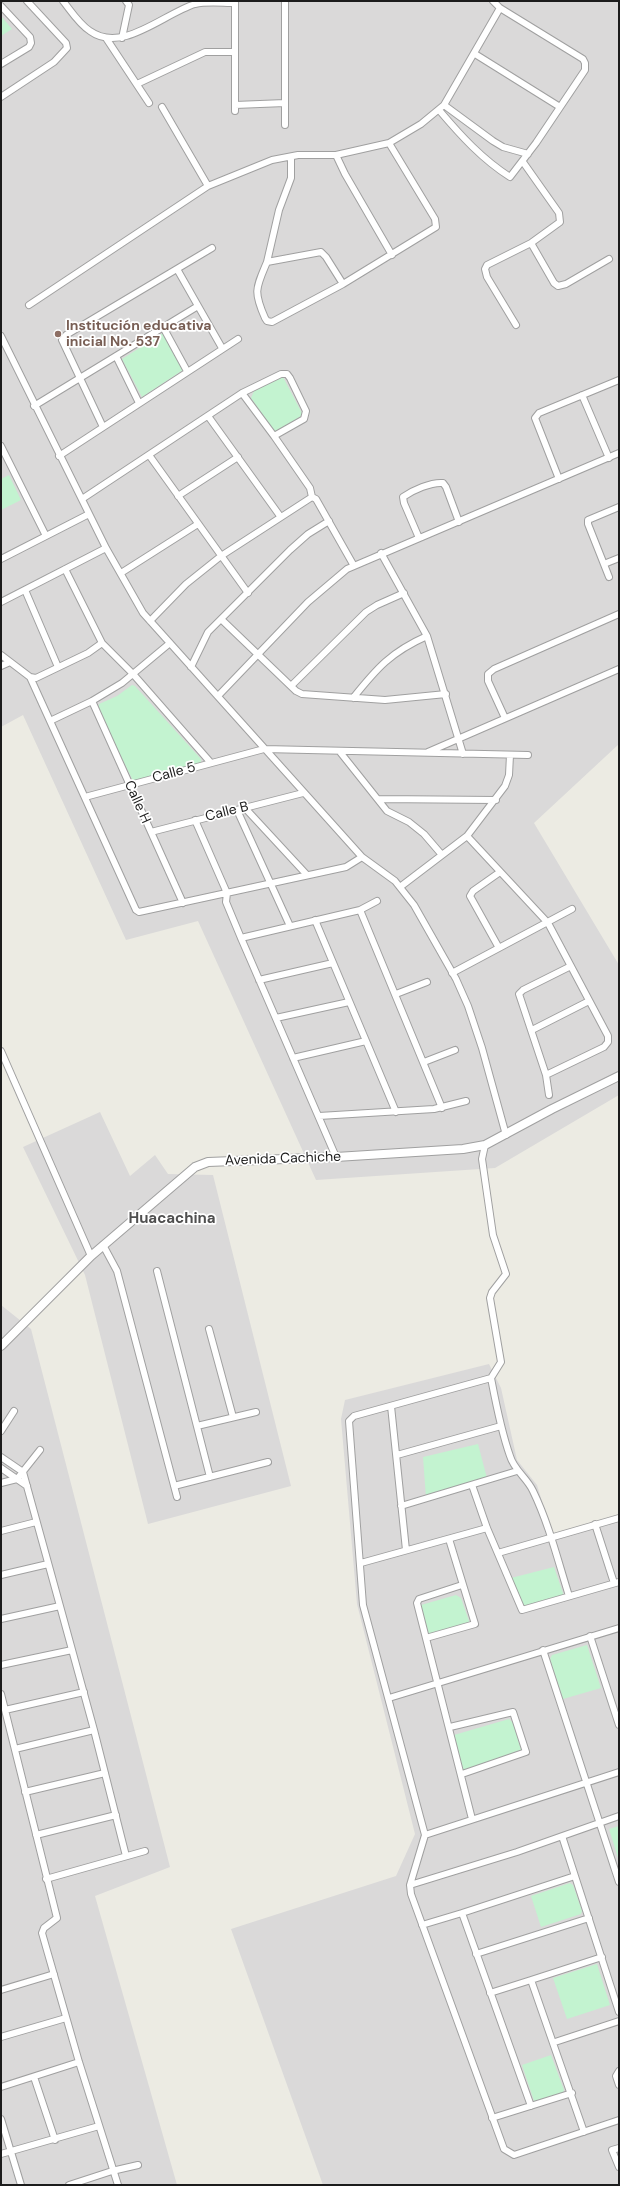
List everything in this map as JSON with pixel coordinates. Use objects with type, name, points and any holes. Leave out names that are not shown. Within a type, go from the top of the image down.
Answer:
[{"type":"street","points":[[1,97],[54,62],[67,48],[66,43],[27,1]]},
{"type":"street","points":[[63,1],[89,30],[106,38],[122,38],[193,5],[235,2],[235,108],[285,103]]},
{"type":"street","points":[[122,38],[129,5],[126,1]]},
{"type":"street","points":[[285,1],[285,125]]},
{"type":"street","points":[[439,110],[471,147],[489,164],[510,177],[523,162],[584,70],[585,63],[583,59],[500,8],[493,1]]},
{"type":"street","points":[[1,6],[30,37],[31,43],[29,47],[1,64]]},
{"type":"street","points":[[29,305],[208,186],[272,160],[291,156],[336,155],[389,143],[421,124],[444,105],[475,54],[500,8]]},
{"type":"street","points":[[106,38],[149,103]]},
{"type":"street","points":[[136,84],[205,52],[235,52]]},
{"type":"street","points":[[475,54],[560,107]]},
{"type":"street","points":[[444,105],[503,147],[528,154]]},
{"type":"street","points":[[162,107],[208,186]]},
{"type":"street","points":[[291,156],[291,178],[279,210],[267,262],[257,287],[256,298],[267,321],[272,322],[344,284],[436,227],[435,219],[389,143]]},
{"type":"street","points":[[336,155],[345,174],[392,254]]},
{"type":"street","points":[[516,325],[487,277],[485,270],[487,265],[531,243],[560,222],[559,213],[523,162]]},
{"type":"street","points":[[531,243],[554,283],[558,286],[566,284],[609,259]]},
{"type":"street","points":[[103,427],[62,344],[62,340],[66,335],[212,248]]},
{"type":"street","points":[[267,262],[321,252],[344,284]]},
{"type":"street","points":[[177,268],[222,348]]},
{"type":"street","points":[[34,406],[198,306]]},
{"type":"street","points":[[163,327],[188,371]]},
{"type":"street","points":[[1,336],[34,406],[106,548],[143,613],[362,857],[382,870],[400,887],[414,905],[452,973],[468,1006],[482,1048],[506,1135]]},
{"type":"street","points":[[59,456],[222,348],[238,339]]},
{"type":"street","points":[[116,356],[139,403]]},
{"type":"street","points":[[82,500],[242,393],[281,374],[287,374],[306,410],[306,416],[304,419],[274,436]]},
{"type":"street","points":[[559,479],[535,418],[539,413],[619,380]]},
{"type":"street","points":[[242,393],[310,488],[312,497],[316,499],[354,566]]},
{"type":"street","points":[[582,395],[608,458]]},
{"type":"street","points":[[208,416],[280,516]]},
{"type":"street","points":[[1,446],[46,536]]},
{"type":"street","points":[[218,696],[313,597],[333,580],[354,566],[381,553],[460,522],[619,453]]},
{"type":"street","points":[[149,455],[248,593]]},
{"type":"street","points":[[178,496],[238,457]]},
{"type":"street","points":[[419,538],[404,503],[403,498],[407,494],[436,483],[443,483],[460,522]]},
{"type":"street","points":[[150,621],[186,584],[221,556],[280,516],[312,497]]},
{"type":"street","points":[[609,577],[588,524],[588,520],[619,507]]},
{"type":"street","points":[[1,558],[89,514]]},
{"type":"street","points":[[191,666],[202,642],[221,619],[308,534],[329,521]]},
{"type":"street","points":[[121,573],[198,524]]},
{"type":"street","points":[[1,602],[106,548]]},
{"type":"street","points":[[381,553],[427,636],[446,694],[463,754]]},
{"type":"street","points":[[604,564],[619,558]]},
{"type":"street","points":[[65,569],[102,643],[133,674],[211,763]]},
{"type":"street","points":[[25,590],[58,667]]},
{"type":"street","points":[[291,686],[366,612],[377,605],[404,593]]},
{"type":"street","points":[[505,718],[488,681],[488,674],[619,614]]},
{"type":"street","points":[[221,619],[257,655],[302,694],[385,700],[446,694]]},
{"type":"street","points":[[353,698],[374,673],[392,655],[406,645],[427,636]]},
{"type":"street","points":[[1,655],[30,677],[36,678],[88,654],[102,643]]},
{"type":"street","points":[[50,721],[92,701],[133,674],[170,643]]},
{"type":"street","points":[[1,666],[10,662]]},
{"type":"street","points":[[425,753],[619,668]]},
{"type":"street","points":[[30,677],[136,910],[143,912],[346,867],[362,857]]},
{"type":"street","name":"Calle H","points":[[92,701],[183,903]]},
{"type":"street","name":"Calle 5","points":[[85,797],[264,749],[340,752],[528,755]]},
{"type":"street","points":[[340,752],[387,811],[409,822],[424,834],[442,855]]},
{"type":"street","points":[[400,887],[468,836],[505,786],[509,775],[510,755]]},
{"type":"street","name":"Calle B","points":[[150,832],[303,792]]},
{"type":"street","points":[[378,800],[496,800]]},
{"type":"street","points":[[246,808],[307,876]]},
{"type":"street","points":[[238,810],[290,926]]},
{"type":"street","points":[[194,820],[227,893],[226,902],[241,938],[336,1157]]},
{"type":"street","points":[[468,836],[548,923],[608,1036],[608,1042],[604,1047],[546,1075]]},
{"type":"street","points":[[499,948],[470,896],[473,890],[500,872]]},
{"type":"street","points":[[241,938],[360,910],[377,901]]},
{"type":"street","points":[[452,973],[572,909]]},
{"type":"street","points":[[360,910],[442,1108]]},
{"type":"street","points":[[315,920],[396,1112]]},
{"type":"street","points":[[259,980],[333,963]]},
{"type":"street","points":[[549,1095],[546,1075],[519,994],[523,990],[571,966]]},
{"type":"street","points":[[396,994],[427,982]]},
{"type":"street","points":[[532,1030],[589,1001]]},
{"type":"street","points":[[276,1018],[349,1002]]},
{"type":"street","points":[[293,1058],[366,1041]]},
{"type":"street","points":[[424,1062],[455,1050]]},
{"type":"street","points":[[1,1051],[91,1256]]},
{"type":"street","name":"Avenida Cachiche","points":[[1,1346],[91,1256],[195,1167],[208,1162],[336,1157],[463,1149],[485,1145],[552,1109],[619,1076]]},
{"type":"street","points":[[319,1116],[442,1108],[466,1101]]},
{"type":"street","points":[[485,1145],[482,1159],[493,1235],[506,1274],[492,1292],[490,1298],[501,1362],[491,1378],[354,1416],[348,1421],[361,1563],[363,1605],[425,1835],[410,1885],[422,1925],[504,2149],[514,2155],[619,2120]]},
{"type":"street","points":[[103,1245],[117,1271],[177,1497]]},
{"type":"street","points":[[157,1271],[210,1477]]},
{"type":"street","points":[[209,1329],[233,1417]]},
{"type":"street","points":[[491,1378],[501,1426],[510,1458],[517,1471],[533,1490],[551,1538],[569,1596]]},
{"type":"street","points":[[391,1406],[406,1550]]},
{"type":"street","points":[[1,1430],[14,1410]]},
{"type":"street","points":[[197,1426],[256,1412]]},
{"type":"street","points":[[397,1455],[501,1426]]},
{"type":"street","points":[[1,1483],[17,1479],[40,1450]]},
{"type":"street","points":[[1,1457],[23,1472],[84,1692],[126,1856]]},
{"type":"street","points":[[174,1486],[268,1462]]},
{"type":"street","points":[[1,1468],[27,1486]]},
{"type":"street","points":[[401,1506],[517,1471]]},
{"type":"street","points":[[472,1485],[487,1528],[522,1610],[616,1582],[595,1524]]},
{"type":"street","points":[[498,1553],[619,1518]]},
{"type":"street","points":[[1,1530],[36,1522]]},
{"type":"street","points":[[361,1563],[487,1528]]},
{"type":"street","points":[[426,1638],[475,1624],[449,1539]]},
{"type":"street","points":[[1,1576],[48,1564]]},
{"type":"street","points":[[462,1585],[417,1600],[462,1774],[472,1819]]},
{"type":"street","points":[[1,1619],[60,1606]]},
{"type":"street","points":[[389,1698],[437,1682],[619,1628]]},
{"type":"street","points":[[590,1636],[619,1725]]},
{"type":"street","points":[[1,1665],[72,1650]]},
{"type":"street","points":[[543,1650],[619,1882]]},
{"type":"street","points":[[5,1710],[84,1692]]},
{"type":"street","points":[[1,1694],[46,1879],[57,1918],[56,1921],[44,1928],[42,1933],[79,2062],[112,2171],[118,2185]]},
{"type":"street","points":[[450,1727],[513,1712],[526,1752],[462,1774]]},
{"type":"street","points":[[15,1749],[94,1730]]},
{"type":"street","points":[[425,1835],[619,1772]]},
{"type":"street","points":[[25,1792],[105,1773]]},
{"type":"street","points":[[36,1835],[116,1815]]},
{"type":"street","points":[[410,1885],[619,1816]]},
{"type":"street","points":[[562,1836],[619,2012]]},
{"type":"street","points":[[46,1879],[145,1851]]},
{"type":"street","points":[[422,1925],[575,1876]]},
{"type":"street","points":[[462,1913],[531,2106]]},
{"type":"street","points":[[476,1954],[589,1918]]},
{"type":"street","points":[[490,1993],[602,1957]]},
{"type":"street","points":[[1,1990],[54,1974]]},
{"type":"street","points":[[531,1980],[572,2093],[584,2132]]},
{"type":"street","points":[[1,2037],[66,2018]]},
{"type":"street","points":[[554,2042],[619,2021]]},
{"type":"street","points":[[1,2087],[79,2062]]},
{"type":"street","points":[[619,2071],[616,2076],[619,2085]]},
{"type":"street","points":[[34,2077],[55,2140]]},
{"type":"street","points":[[492,2118],[572,2093]]},
{"type":"street","points":[[1,2119],[21,2185]]},
{"type":"street","points":[[1,2154],[55,2140],[99,2126]]},
{"type":"street","points":[[619,2148],[612,2150],[619,2167]]},
{"type":"street","points":[[70,2185],[112,2171],[138,2165]]},
{"type":"shaded area","points":[[1,1],[619,1],[619,744],[534,823],[619,965],[619,1095],[495,1168],[316,1180],[198,921],[126,940],[23,715],[1,727]]},
{"type":"shaded area","points":[[100,1112],[130,1176],[155,1155],[168,1174],[213,1175],[291,1486],[148,1524],[85,1275],[23,1147]]},
{"type":"shaded area","points":[[1,1305],[31,1329],[170,1867],[95,1896],[177,2185],[1,2185]]},
{"type":"shaded area","points":[[489,1364],[501,1388],[517,1460],[537,1485],[552,1534],[619,1515],[619,2185],[323,2185],[231,1929],[396,1876],[415,1834],[357,1604],[341,1419],[345,1400]]},
{"type":"green space","points":[[1,16],[12,29],[1,36]]},
{"type":"green space","points":[[163,333],[183,370],[142,397],[122,359]]},
{"type":"green space","points":[[283,377],[303,415],[275,432],[251,398],[254,391]]},
{"type":"green space","points":[[9,475],[21,500],[1,510],[1,479]]},
{"type":"green space","points":[[132,685],[135,686],[201,759],[201,764],[133,781],[98,709],[99,704],[117,696]]},
{"type":"green space","points":[[478,1444],[488,1482],[426,1498],[423,1457]]},
{"type":"green space","points":[[554,1567],[564,1596],[523,1609],[511,1578]]},
{"type":"green space","points":[[456,1595],[461,1598],[470,1624],[428,1635],[421,1605]]},
{"type":"green space","points":[[587,1645],[601,1688],[563,1699],[550,1659],[552,1655]]},
{"type":"green space","points":[[509,1719],[513,1723],[522,1753],[466,1772],[463,1770],[454,1735]]},
{"type":"green space","points":[[619,1826],[619,1861],[609,1829]]},
{"type":"green space","points":[[570,1883],[573,1885],[582,1911],[581,1914],[541,1927],[531,1896]]},
{"type":"green space","points":[[597,1964],[610,2005],[567,2019],[553,1978]]},
{"type":"green space","points":[[551,2055],[564,2090],[562,2095],[537,2103],[534,2101],[522,2065]]},
{"type":"place","name":"Institución educativa inicial No. 537","points":[[58,334]]},
{"type":"district","name":"Huacachina","points":[[172,1219]]}]
